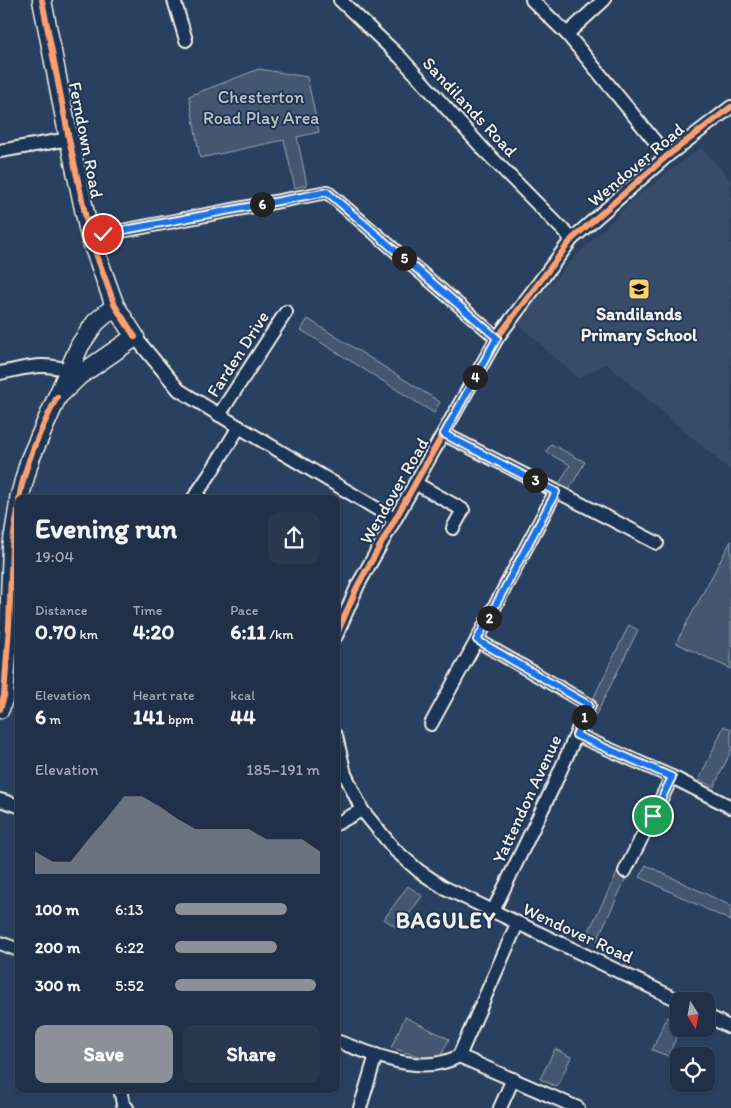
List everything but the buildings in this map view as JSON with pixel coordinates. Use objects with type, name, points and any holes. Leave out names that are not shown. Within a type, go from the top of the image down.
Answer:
[{"type":"main road","name":"Ferndown Road","points":[[42,0],[90,237],[115,306],[135,337]]},
{"type":"main road","points":[[21,495],[30,458],[57,397],[74,372],[80,345],[96,322],[115,306]]},
{"type":"main road","points":[[74,372],[135,337]]},
{"type":"main road","points":[[0,709],[4,696],[4,626],[15,528]]},
{"type":"street","points":[[174,0],[186,40]]},
{"type":"street","name":"Sandilands Road","points":[[340,0],[401,58],[485,151],[572,240]]},
{"type":"street","points":[[532,0],[567,34],[667,156]]},
{"type":"street","points":[[567,34],[604,0]]},
{"type":"street","name":"Wendover Road","points":[[340,627],[358,586],[394,519],[497,338],[572,240],[667,156],[731,107]]},
{"type":"street","points":[[0,151],[69,139]]},
{"type":"street","points":[[90,237],[327,192],[497,338]]},
{"type":"street","name":"Farden Drive","points":[[219,415],[286,312]]},
{"type":"street","name":"Ferndown Road","points":[[135,337],[179,390],[394,519]]},
{"type":"street","points":[[0,373],[42,364],[74,372]]},
{"type":"street","points":[[196,495],[239,427]]},
{"type":"street","points":[[444,434],[657,543]]},
{"type":"street","points":[[415,483],[463,510],[453,528]]},
{"type":"street","points":[[431,724],[556,492]]},
{"type":"street","name":"Yattendon Avenue","points":[[477,640],[589,705],[493,911]]},
{"type":"street","points":[[576,735],[672,777],[731,808]]},
{"type":"street","name":"Wendover Road","points":[[340,753],[345,774],[362,810],[395,850],[419,871],[442,887],[670,996]]},
{"type":"street","points":[[625,871],[672,777]]},
{"type":"street","points":[[0,800],[15,805]]},
{"type":"street","points":[[340,822],[362,810]]},
{"type":"street","points":[[340,1042],[376,1055],[421,1066],[439,1064],[459,1056],[517,924]]},
{"type":"street","points":[[0,944],[15,949]]},
{"type":"street","points":[[715,1020],[731,1028]]},
{"type":"street","points":[[360,1108],[376,1055]]},
{"type":"street","points":[[459,1056],[578,1108]]},
{"type":"street","points":[[500,1108],[513,1079]]},
{"type":"street","points":[[121,1093],[123,1104],[127,1108]]},
{"type":"shaded area","name":"Sandilands Primary School","points":[[701,147],[731,180],[731,471],[607,364],[578,378],[516,322],[576,256],[637,196]]},
{"type":"green space","name":"Chesterton Road Play Area","points":[[259,69],[307,77],[319,132],[297,137],[307,185],[295,188],[284,140],[200,158],[189,96]]},
{"type":"green space","points":[[308,319],[440,402],[434,413],[301,330]]},
{"type":"green space","points":[[551,444],[585,462],[568,492],[558,486],[570,465],[546,452]]},
{"type":"green space","points":[[731,541],[731,669],[676,643]]},
{"type":"green space","points":[[629,625],[638,630],[596,715],[593,714],[597,704],[592,701]]},
{"type":"green space","points":[[724,726],[731,729],[731,751],[714,787],[699,780]]},
{"type":"green space","points":[[646,865],[731,906],[731,921],[640,877]]},
{"type":"green space","points":[[618,871],[627,876],[597,940],[587,935]]},
{"type":"green space","points":[[408,886],[422,896],[399,929],[384,919]]},
{"type":"green space","points":[[405,1017],[449,1039],[439,1060],[435,1061],[391,1048]]},
{"type":"green space","points":[[667,1017],[670,1018],[670,1038],[676,1038],[672,1047],[670,1047],[668,1056],[652,1050]]},
{"type":"green space","points":[[555,1049],[571,1057],[557,1087],[540,1079]]},
{"type":"cycle path","points":[[42,0],[90,237],[115,306],[135,337]]},
{"type":"cycle path","points":[[340,627],[358,585],[497,338],[572,239],[667,156],[731,107]]},
{"type":"cycle path","points":[[20,495],[29,459],[57,397]]},
{"type":"cycle path","points":[[0,709],[4,696],[12,547],[15,528]]},
{"type":"place","name":"Sandilands Primary School","points":[[639,289]]},
{"type":"district","name":"BAGULEY","points":[[446,920]]},
{"type":"route","points":[[103,234],[327,192],[497,338],[444,434],[556,492],[477,640],[589,705],[576,735],[672,777],[653,816]]}]
